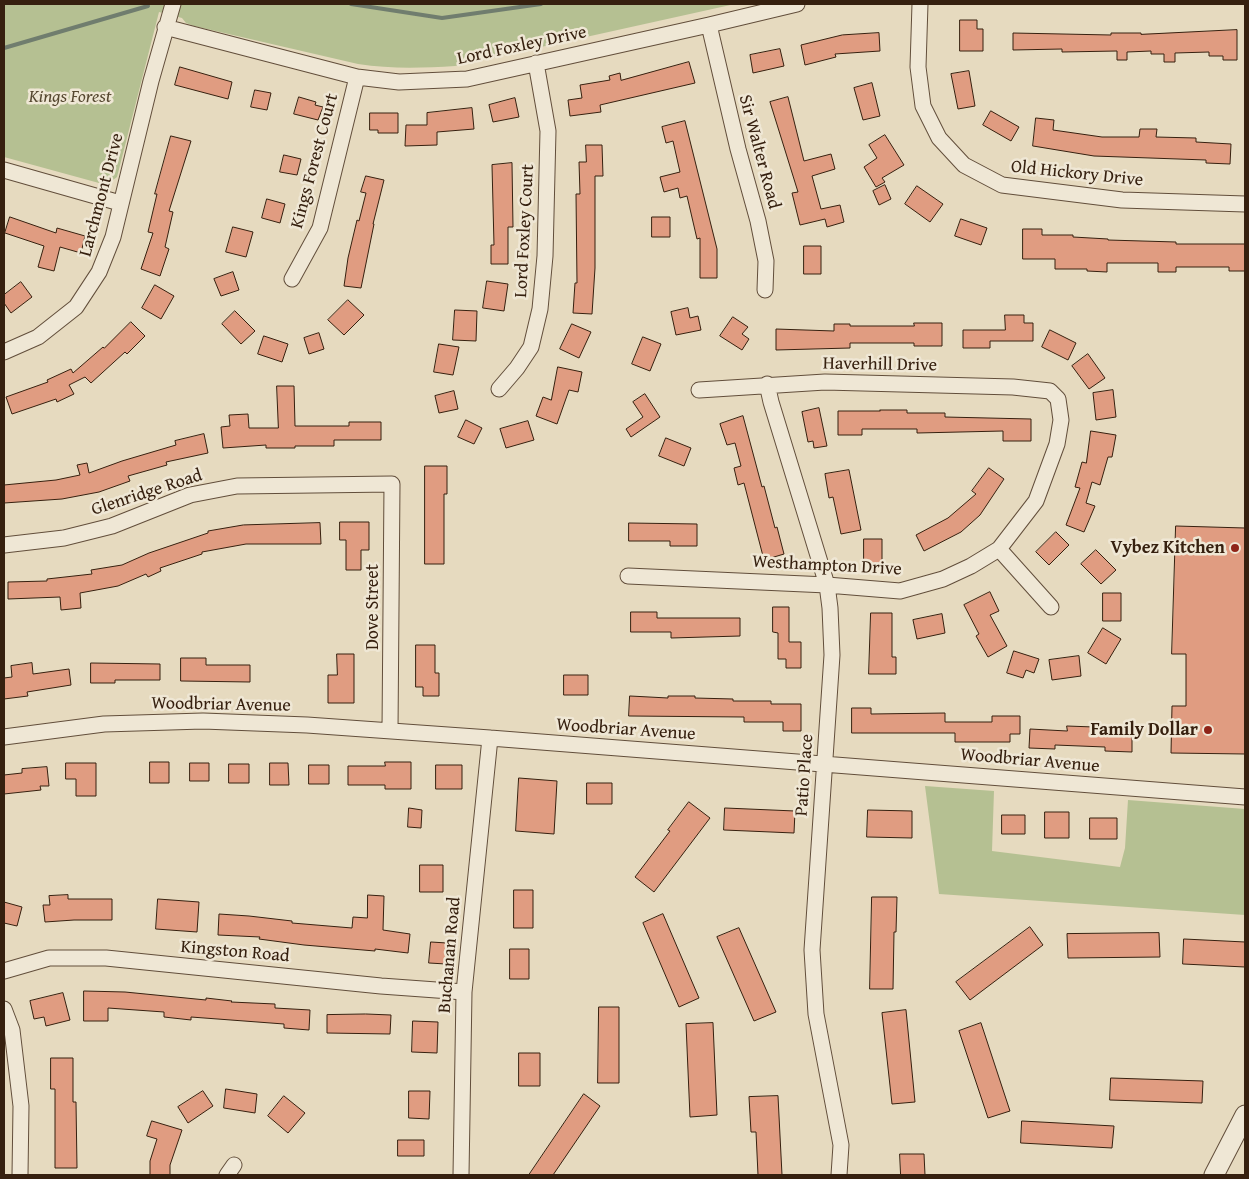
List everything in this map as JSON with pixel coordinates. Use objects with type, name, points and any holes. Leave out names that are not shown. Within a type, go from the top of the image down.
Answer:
[{"type":"street","name":"Larchmont Drive","points":[[4,352],[38,337],[76,306],[99,272],[113,237],[120,203],[172,4]]},
{"type":"street","name":"Lord Foxley Drive","points":[[165,27],[357,77],[399,82],[467,80],[797,4]]},
{"type":"street","name":"Old Hickory Drive","points":[[920,4],[918,67],[923,106],[939,138],[964,165],[1002,185],[1122,200],[1245,204]]},
{"type":"street","name":"Sir Walter Road","points":[[709,25],[738,149],[758,221],[766,261],[765,290]]},
{"type":"street","name":"Lord Foxley Court","points":[[499,389],[517,368],[531,347],[540,309],[545,256],[548,131],[536,64]]},
{"type":"street","name":"Kings Forest Court","points":[[292,279],[320,228],[357,77]]},
{"type":"street","points":[[4,170],[120,203]]},
{"type":"street","name":"Haverhill Drive","points":[[699,390],[767,384],[825,382],[1012,387],[1050,391],[1058,400]]},
{"type":"street","name":"Patio Place","points":[[767,384],[827,585],[830,608],[832,655],[812,950],[816,1014],[841,1145],[839,1175]]},
{"type":"street","name":"Westhampton Drive","points":[[628,576],[827,585],[900,591],[943,579],[971,566],[999,549],[1036,501],[1057,444],[1061,420],[1058,400]]},
{"type":"street","name":"Glenridge Road","points":[[4,545],[64,538],[112,526],[190,495],[236,486],[392,484]]},
{"type":"street","name":"Dove Street","points":[[390,730],[392,484]]},
{"type":"street","points":[[999,549],[1051,607]]},
{"type":"street","name":"Woodbriar Avenue","points":[[4,737],[104,724],[203,721],[390,730],[1245,797]]},
{"type":"street","name":"Buchanan Road","points":[[461,1175],[464,992],[490,738]]},
{"type":"street","name":"Kingston Road","points":[[4,972],[49,958],[106,958],[381,986],[464,992]]},
{"type":"street","points":[[4,1009],[12,1030],[21,1106],[20,1175]]},
{"type":"street","points":[[1214,1175],[1245,1115]]},
{"type":"green space","name":"Kings Forest","points":[[4,4],[735,4],[455,66],[418,68],[358,64],[194,26],[186,23],[182,18],[159,12],[117,177],[109,183],[99,183],[4,157]]},
{"type":"green space","points":[[925,786],[994,791],[992,851],[1120,867],[1125,848],[1128,800],[1245,809],[1245,915],[939,894]]},
{"type":"building","points":[[960,20],[977,20],[977,29],[983,29],[983,51],[960,51]]},
{"type":"building","points":[[1237,30],[1237,60],[1223,60],[1223,56],[1209,56],[1209,52],[1175,53],[1175,62],[1164,62],[1164,54],[1151,54],[1151,51],[1127,52],[1127,60],[1117,60],[1117,51],[1062,52],[1062,49],[1013,50],[1013,33],[1111,35],[1111,33],[1141,34]]},
{"type":"building","points":[[879,33],[880,51],[835,54],[836,57],[805,65],[801,45],[842,35]]},
{"type":"building","points":[[780,49],[784,66],[753,73],[750,55]]},
{"type":"building","points":[[689,62],[695,83],[600,105],[601,112],[570,116],[568,100],[582,98],[580,85],[610,80],[609,76],[620,73],[621,80]]},
{"type":"building","points":[[180,67],[232,82],[228,99],[175,85]]},
{"type":"building","points":[[969,71],[975,106],[958,109],[951,74]]},
{"type":"building","points":[[872,83],[880,116],[863,120],[854,88]]},
{"type":"building","points":[[255,90],[271,93],[267,110],[251,107]]},
{"type":"building","points":[[299,97],[316,102],[315,105],[323,107],[318,120],[294,114]]},
{"type":"building","points":[[788,97],[804,161],[831,154],[835,169],[812,176],[821,209],[840,205],[844,222],[827,227],[825,219],[800,225],[792,193],[798,192],[770,102]]},
{"type":"building","points":[[515,98],[519,117],[493,122],[489,105]]},
{"type":"building","points":[[472,108],[474,129],[437,132],[437,145],[405,146],[406,125],[427,125],[427,113]]},
{"type":"building","points":[[991,111],[1019,127],[1011,141],[983,125]]},
{"type":"building","points":[[370,113],[398,113],[398,133],[378,133],[378,130],[370,130]]},
{"type":"building","points":[[1036,118],[1054,120],[1053,130],[1102,137],[1139,137],[1140,129],[1157,129],[1156,137],[1196,138],[1196,142],[1231,144],[1230,164],[1206,163],[1206,160],[1094,156],[1033,146]]},
{"type":"building","points":[[685,121],[717,249],[717,278],[700,278],[700,238],[697,239],[687,196],[680,198],[678,188],[664,192],[660,177],[680,172],[673,141],[666,143],[662,127]]},
{"type":"building","points":[[885,135],[904,165],[882,178],[885,182],[876,187],[864,167],[877,158],[869,145]]},
{"type":"building","points":[[171,136],[191,141],[169,211],[173,212],[165,247],[169,249],[160,276],[141,269],[153,233],[148,232],[157,194],[155,194]]},
{"type":"building","points":[[586,145],[602,145],[603,176],[595,176],[595,268],[592,314],[573,313],[575,283],[577,283],[576,194],[580,194],[579,162],[586,162]]},
{"type":"building","points":[[284,155],[301,159],[297,175],[280,172]]},
{"type":"building","points":[[512,163],[513,227],[508,227],[508,264],[491,264],[491,245],[494,245],[492,165]]},
{"type":"building","points":[[366,176],[384,180],[373,224],[361,288],[344,286],[348,258],[366,193],[361,192]]},
{"type":"building","points":[[885,185],[891,199],[879,205],[873,191]]},
{"type":"building","points":[[917,186],[943,204],[930,222],[905,204]]},
{"type":"building","points":[[267,199],[285,204],[280,223],[262,218]]},
{"type":"building","points":[[10,217],[56,233],[57,228],[85,236],[81,253],[60,247],[54,271],[38,267],[44,246],[5,233]]},
{"type":"building","points":[[652,217],[670,217],[670,237],[652,237]]},
{"type":"building","points":[[961,219],[987,228],[981,245],[955,236]]},
{"type":"building","points":[[233,227],[253,232],[246,257],[226,252]]},
{"type":"building","points":[[1023,229],[1042,229],[1042,235],[1073,235],[1073,237],[1108,240],[1176,242],[1176,244],[1245,244],[1245,271],[1229,271],[1229,267],[1176,267],[1176,272],[1158,272],[1158,263],[1107,263],[1107,272],[1087,271],[1087,269],[1055,269],[1055,259],[1023,259]]},
{"type":"building","points":[[804,246],[821,246],[821,274],[804,274]]},
{"type":"building","points":[[233,272],[239,290],[221,296],[214,279]]},
{"type":"building","points":[[487,281],[508,284],[504,311],[483,308]]},
{"type":"building","points":[[21,282],[32,297],[11,313],[4,303],[4,295]]},
{"type":"building","points":[[155,285],[174,296],[161,319],[142,308]]},
{"type":"building","points":[[348,300],[364,315],[344,335],[328,320]]},
{"type":"building","points":[[688,308],[690,318],[698,316],[701,330],[676,335],[671,312]]},
{"type":"building","points":[[455,310],[477,311],[476,341],[453,340]]},
{"type":"building","points":[[235,311],[255,331],[241,344],[222,324]]},
{"type":"building","points":[[1005,315],[1024,315],[1024,323],[1033,323],[1033,341],[990,341],[990,348],[963,348],[963,330],[1005,330]]},
{"type":"building","points":[[733,317],[748,327],[742,334],[749,339],[742,350],[720,336]]},
{"type":"building","points":[[131,322],[145,336],[127,354],[125,352],[91,383],[85,377],[69,385],[74,394],[57,402],[56,399],[12,414],[6,397],[48,382],[47,380],[71,369],[73,373],[104,348]]},
{"type":"building","points":[[914,323],[942,323],[942,346],[914,346],[914,343],[850,343],[850,348],[776,350],[776,329],[834,331],[834,324],[850,324],[850,326],[914,326]]},
{"type":"building","points":[[572,324],[591,332],[579,358],[560,349]]},
{"type":"building","points":[[1050,330],[1076,343],[1068,360],[1042,347]]},
{"type":"building","points":[[319,333],[324,349],[309,354],[304,338]]},
{"type":"building","points":[[264,336],[288,344],[282,362],[258,354]]},
{"type":"building","points":[[643,337],[661,344],[650,371],[632,364]]},
{"type":"building","points":[[439,344],[459,347],[453,375],[434,372]]},
{"type":"building","points":[[1088,354],[1105,378],[1089,389],[1072,366]]},
{"type":"building","points":[[558,367],[582,372],[578,392],[569,390],[557,424],[536,416],[543,397],[551,400]]},
{"type":"building","points":[[277,386],[294,386],[295,426],[349,426],[349,422],[381,422],[381,440],[334,440],[334,446],[295,446],[295,448],[266,448],[266,445],[223,448],[221,427],[230,426],[229,415],[248,414],[249,428],[278,428]]},
{"type":"building","points":[[1113,390],[1116,417],[1096,420],[1093,393]]},
{"type":"building","points":[[454,391],[458,409],[439,413],[435,396]]},
{"type":"building","points":[[645,394],[660,417],[631,437],[626,429],[643,417],[633,402]]},
{"type":"building","points":[[819,408],[827,446],[814,448],[813,441],[808,442],[802,412]]},
{"type":"building","points":[[907,410],[907,413],[945,413],[945,417],[1031,419],[1031,441],[1003,441],[1003,431],[917,433],[917,429],[862,429],[862,435],[838,435],[838,411]]},
{"type":"building","points":[[743,416],[762,487],[764,486],[784,554],[764,560],[744,483],[738,485],[734,468],[741,466],[735,443],[727,445],[720,424]]},
{"type":"building","points":[[466,420],[482,428],[474,444],[458,437]]},
{"type":"building","points":[[528,421],[534,440],[506,448],[500,429]]},
{"type":"building","points":[[1091,431],[1116,435],[1112,457],[1108,457],[1100,485],[1092,482],[1086,503],[1095,506],[1084,532],[1066,525],[1080,488],[1075,487],[1082,462],[1086,463]]},
{"type":"building","points":[[204,434],[208,453],[166,462],[167,465],[128,476],[130,481],[99,492],[62,499],[4,503],[4,485],[56,480],[80,475],[77,465],[87,463],[89,473],[176,445],[175,441]]},
{"type":"building","points":[[666,438],[691,448],[684,466],[659,456]]},
{"type":"building","points":[[425,466],[447,466],[447,494],[444,494],[444,564],[425,564]]},
{"type":"building","points":[[989,468],[1004,479],[980,515],[961,532],[924,551],[916,535],[948,518],[976,494],[972,491]]},
{"type":"building","points":[[849,470],[861,530],[841,534],[833,497],[829,498],[825,474]]},
{"type":"building","points":[[340,522],[369,522],[369,550],[361,550],[361,570],[346,570],[346,540],[340,540]]},
{"type":"building","points":[[320,523],[321,544],[246,544],[202,552],[202,554],[160,568],[161,571],[148,577],[146,574],[118,586],[80,593],[81,608],[61,610],[60,597],[8,599],[8,582],[47,581],[47,579],[92,574],[91,570],[122,565],[149,553],[208,533],[208,531],[243,525]]},
{"type":"building","points":[[629,523],[697,524],[697,546],[670,546],[670,541],[629,541]]},
{"type":"building","points":[[1176,526],[1245,528],[1245,754],[1171,753],[1172,706],[1186,706],[1186,654],[1172,654]]},
{"type":"building","points":[[1056,532],[1069,545],[1049,565],[1036,552]]},
{"type":"building","points":[[864,539],[882,539],[882,565],[864,565]]},
{"type":"building","points":[[1096,550],[1116,570],[1101,584],[1081,564]]},
{"type":"building","points":[[990,592],[999,611],[990,615],[1007,646],[988,657],[976,636],[979,634],[964,605]]},
{"type":"building","points":[[1103,593],[1121,593],[1121,621],[1103,621]]},
{"type":"building","points":[[773,607],[789,607],[789,642],[801,642],[801,668],[786,668],[786,659],[778,659],[778,633],[773,632]]},
{"type":"building","points":[[631,612],[657,612],[657,618],[740,618],[740,636],[671,638],[671,632],[631,632]]},
{"type":"building","points":[[871,613],[892,613],[892,657],[896,657],[896,674],[869,674]]},
{"type":"building","points":[[942,614],[945,633],[917,639],[913,620]]},
{"type":"building","points":[[1103,628],[1121,639],[1106,664],[1088,653]]},
{"type":"building","points":[[416,645],[435,645],[435,673],[439,673],[439,696],[423,696],[423,687],[416,687]]},
{"type":"building","points":[[1014,651],[1039,659],[1034,673],[1026,670],[1023,678],[1007,673]]},
{"type":"building","points":[[337,654],[354,654],[354,703],[328,703],[328,675],[337,675]]},
{"type":"building","points":[[1079,656],[1081,676],[1052,680],[1049,660]]},
{"type":"building","points":[[181,658],[206,658],[206,665],[250,665],[250,682],[181,681]]},
{"type":"building","points":[[32,663],[33,674],[69,669],[71,685],[27,692],[28,696],[4,699],[4,678],[12,677],[11,666]]},
{"type":"building","points":[[91,663],[160,664],[160,680],[115,680],[115,683],[91,683]]},
{"type":"building","points":[[564,675],[588,675],[588,695],[564,695]]},
{"type":"building","points":[[630,696],[668,698],[668,696],[695,696],[695,698],[733,699],[733,701],[771,701],[771,704],[801,704],[801,731],[783,731],[783,722],[744,722],[744,717],[629,716]]},
{"type":"building","points":[[852,708],[871,708],[871,714],[945,713],[945,722],[992,722],[992,716],[1020,716],[1020,734],[1010,734],[1010,742],[955,742],[955,733],[852,733]]},
{"type":"building","points":[[1067,726],[1094,727],[1094,731],[1132,731],[1132,752],[1105,751],[1105,747],[1055,745],[1055,749],[1029,748],[1030,729],[1067,731]]},
{"type":"building","points":[[150,762],[169,762],[169,783],[150,783]]},
{"type":"building","points":[[385,762],[411,762],[411,789],[385,789],[385,785],[348,785],[348,766],[385,766]]},
{"type":"building","points":[[66,763],[96,763],[96,796],[76,796],[76,779],[66,779]]},
{"type":"building","points":[[190,763],[209,763],[209,781],[190,781]]},
{"type":"building","points":[[270,763],[288,763],[289,785],[270,785]]},
{"type":"building","points":[[229,764],[249,764],[249,783],[229,783]]},
{"type":"building","points":[[309,765],[329,765],[329,784],[309,784]]},
{"type":"building","points":[[436,765],[462,765],[462,789],[436,789]]},
{"type":"building","points":[[47,767],[49,786],[40,786],[41,790],[4,794],[4,775],[22,773],[22,769]]},
{"type":"building","points":[[519,778],[557,781],[554,834],[516,831]]},
{"type":"building","points":[[587,783],[612,783],[612,804],[587,804]]},
{"type":"building","points":[[689,802],[710,818],[654,892],[635,877],[670,831],[668,830]]},
{"type":"building","points":[[409,808],[422,810],[421,828],[408,827]]},
{"type":"building","points":[[725,808],[795,811],[794,833],[724,830]]},
{"type":"building","points":[[868,810],[912,811],[912,838],[867,837]]},
{"type":"building","points":[[1045,812],[1069,812],[1069,838],[1045,838]]},
{"type":"building","points":[[1002,815],[1025,815],[1025,834],[1002,834]]},
{"type":"building","points":[[1090,818],[1117,818],[1117,839],[1090,839]]},
{"type":"building","points":[[420,865],[443,865],[443,892],[420,892]]},
{"type":"building","points":[[514,890],[533,890],[533,928],[514,928]]},
{"type":"building","points":[[68,895],[68,899],[112,899],[112,920],[45,922],[43,905],[50,905],[49,896]]},
{"type":"building","points":[[368,895],[384,896],[383,930],[410,934],[408,953],[304,945],[259,939],[260,937],[218,935],[219,914],[352,928],[353,917],[367,918]]},
{"type":"building","points":[[872,897],[897,897],[893,989],[870,989]]},
{"type":"building","points":[[158,899],[199,902],[197,932],[156,929]]},
{"type":"building","points":[[4,902],[22,907],[17,926],[4,923]]},
{"type":"building","points":[[663,914],[699,998],[679,1007],[643,923]]},
{"type":"building","points":[[1030,927],[1043,945],[970,1000],[956,982]]},
{"type":"building","points":[[739,928],[776,1012],[754,1021],[717,937]]},
{"type":"building","points":[[1159,933],[1160,957],[1068,958],[1067,934]]},
{"type":"building","points":[[1184,939],[1245,942],[1245,967],[1183,964]]},
{"type":"building","points":[[431,942],[447,943],[446,964],[429,963]]},
{"type":"building","points":[[510,949],[529,949],[529,979],[510,979]]},
{"type":"building","points":[[84,991],[125,992],[206,1000],[206,998],[231,1002],[275,1004],[275,1008],[310,1010],[309,1030],[284,1028],[284,1024],[191,1017],[191,1020],[164,1017],[164,1012],[108,1008],[108,1021],[84,1021]]},
{"type":"building","points":[[63,993],[70,1020],[46,1026],[44,1017],[34,1019],[30,1001]]},
{"type":"building","points":[[599,1007],[619,1007],[619,1083],[598,1083]]},
{"type":"building","points":[[906,1010],[915,1102],[892,1104],[882,1013]]},
{"type":"building","points":[[327,1015],[391,1015],[390,1034],[327,1033]]},
{"type":"building","points":[[413,1021],[438,1022],[437,1053],[412,1052]]},
{"type":"building","points":[[713,1023],[717,1115],[690,1117],[686,1024]]},
{"type":"building","points":[[981,1023],[1010,1111],[988,1118],[959,1031]]},
{"type":"building","points":[[519,1053],[540,1053],[540,1086],[519,1086]]},
{"type":"building","points":[[51,1058],[73,1058],[73,1102],[76,1102],[77,1168],[55,1168],[55,1089],[51,1089]]},
{"type":"building","points":[[1111,1078],[1203,1081],[1202,1103],[1110,1100]]},
{"type":"building","points":[[226,1089],[257,1094],[255,1113],[224,1108]]},
{"type":"building","points":[[203,1091],[213,1106],[188,1123],[178,1107]]},
{"type":"building","points":[[409,1091],[430,1091],[429,1119],[409,1118]]},
{"type":"building","points":[[584,1094],[600,1106],[553,1175],[529,1175]]},
{"type":"building","points":[[284,1096],[305,1113],[288,1133],[268,1116]]},
{"type":"building","points":[[778,1096],[782,1175],[758,1175],[756,1132],[751,1132],[749,1097]]},
{"type":"building","points":[[152,1121],[182,1130],[170,1165],[170,1175],[150,1175],[150,1161],[157,1139],[147,1136]]},
{"type":"building","points":[[1022,1121],[1114,1126],[1112,1148],[1021,1143]]},
{"type":"building","points":[[398,1140],[424,1140],[424,1156],[398,1156]]},
{"type":"building","points":[[900,1154],[924,1154],[925,1175],[901,1175]]},
{"type":"waterway","points":[[351,4],[442,18],[541,4]]},
{"type":"waterway","points":[[4,48],[148,6]]},
{"type":"place","name":"Vybez Kitchen","points":[[1235,548]]},
{"type":"place","name":"Family Dollar","points":[[1208,730]]}]
